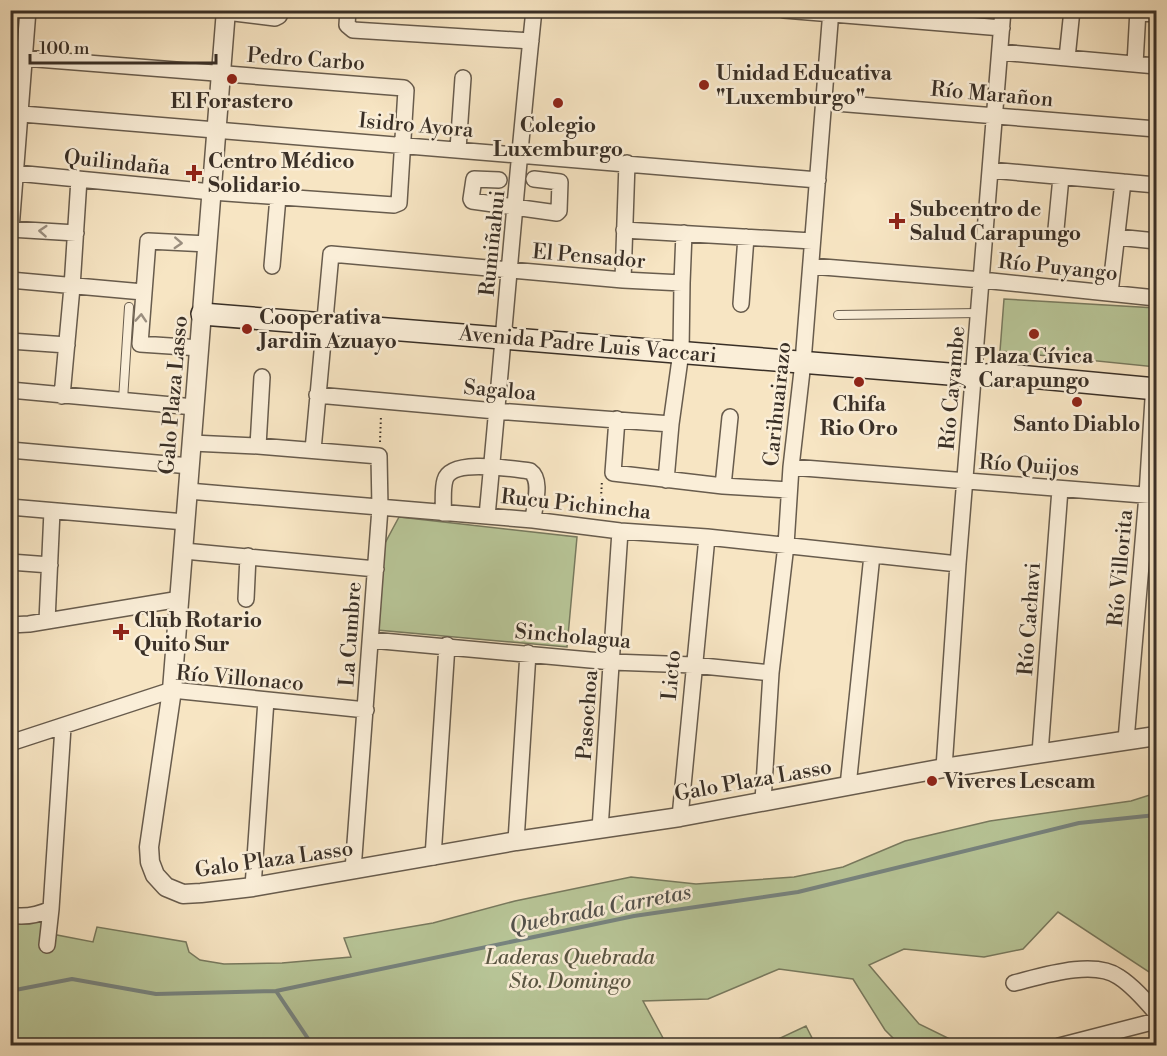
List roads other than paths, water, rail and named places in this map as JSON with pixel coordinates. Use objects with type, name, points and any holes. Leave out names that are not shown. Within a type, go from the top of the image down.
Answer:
[{"type":"main road","name":"Avenida Padre Luis Vaccari","points":[[202,314],[505,337],[680,345],[803,362],[974,376],[998,374],[1155,396]]},
{"type":"street","points":[[28,10],[24,58],[15,114],[16,173],[11,229],[76,233]]},
{"type":"street","points":[[226,11],[275,18],[282,10]]},
{"type":"street","points":[[348,10],[347,25],[353,30],[531,41]]},
{"type":"street","name":"Rumiñahui","points":[[487,516],[505,337],[508,270],[534,10]]},
{"type":"street","points":[[784,10],[831,12],[1002,28]]},
{"type":"street","name":"Río Cayambe","points":[[944,768],[958,564],[1003,10]]},
{"type":"street","points":[[1067,58],[1072,10]]},
{"type":"street","name":"Galo Plaza Lasso","points":[[226,11],[172,690],[149,847],[154,875],[166,887],[183,894],[253,887],[516,842],[680,817],[944,768],[1156,735]]},
{"type":"street","points":[[1135,64],[1138,11],[1156,14]]},
{"type":"street","name":"Carihuairazo","points":[[763,801],[771,673],[786,545],[791,467],[803,362],[831,12]]},
{"type":"street","points":[[1000,52],[1156,66]]},
{"type":"street","name":"Pedro Carbo","points":[[24,58],[404,88],[406,90],[403,145]]},
{"type":"street","points":[[458,149],[464,78]]},
{"type":"street","name":"Río Marañon","points":[[823,102],[1156,129]]},
{"type":"street","name":"Isidro Ayora","points":[[15,114],[818,180]]},
{"type":"street","name":"Quilindaña","points":[[16,173],[212,192],[394,205],[399,203],[403,145]]},
{"type":"street","points":[[623,280],[627,163]]},
{"type":"street","points":[[990,170],[1156,185]]},
{"type":"street","points":[[1056,229],[1061,177]]},
{"type":"street","points":[[62,396],[76,233],[78,179]]},
{"type":"street","points":[[499,180],[472,180],[472,201],[557,213],[560,182],[534,179]]},
{"type":"street","points":[[1110,293],[1123,182]]},
{"type":"street","points":[[272,266],[278,196]]},
{"type":"street","points":[[624,230],[812,241]]},
{"type":"street","points":[[666,480],[680,345],[684,233]]},
{"type":"street","points":[[741,304],[746,237]]},
{"type":"street","points":[[1117,237],[1156,241]]},
{"type":"street","points":[[200,348],[140,344],[143,292],[148,241],[208,244]]},
{"type":"street","name":"El Pensador","points":[[324,323],[331,254],[623,280],[682,283]]},
{"type":"street","name":"Río Puyango","points":[[811,266],[982,280],[1156,298]]},
{"type":"street","points":[[10,280],[143,292]]},
{"type":"street","points":[[192,443],[313,450],[324,323]]},
{"type":"street","points":[[10,341],[67,345]]},
{"type":"street","points":[[258,446],[262,377]]},
{"type":"street","points":[[10,390],[194,407]]},
{"type":"street","name":"Sagaloa","points":[[317,394],[496,411],[617,419],[672,419]]},
{"type":"street","name":"Río Villorita","points":[[1126,740],[1152,496],[1155,396]]},
{"type":"street","points":[[723,486],[730,417]]},
{"type":"street","points":[[617,419],[613,473],[723,486],[789,490]]},
{"type":"street","points":[[10,450],[190,466]]},
{"type":"street","name":"La Cumbre","points":[[313,450],[379,456],[380,508],[353,870]]},
{"type":"street","points":[[443,513],[445,478],[452,470],[460,467],[492,467],[530,471],[535,475],[537,481],[533,520]]},
{"type":"street","name":"Río Quijos","points":[[791,467],[1152,496]]},
{"type":"street","name":"Río Cachavi","points":[[1040,753],[1060,489]]},
{"type":"street","name":"Rucu Pichincha","points":[[188,491],[533,520],[599,529],[707,537],[958,564]]},
{"type":"street","points":[[10,507],[185,522]]},
{"type":"street","points":[[47,621],[52,512]]},
{"type":"street","name":"Pasochoa","points":[[600,829],[620,531]]},
{"type":"street","name":"Licto","points":[[680,817],[707,537]]},
{"type":"street","points":[[184,551],[376,569]]},
{"type":"street","points":[[848,786],[872,555]]},
{"type":"street","points":[[246,599],[248,556]]},
{"type":"street","points":[[10,562],[50,565]]},
{"type":"street","points":[[10,625],[180,599]]},
{"type":"street","name":"Sincholagua","points":[[371,640],[447,645],[612,662],[693,665],[771,673]]},
{"type":"street","points":[[433,857],[447,645]]},
{"type":"street","points":[[516,842],[528,653]]},
{"type":"street","name":"Río Villonaco","points":[[10,743],[172,690],[366,710]]},
{"type":"street","points":[[253,887],[266,700]]},
{"type":"street","points":[[47,945],[63,727]]},
{"type":"street","points":[[10,915],[20,917],[51,909]]},
{"type":"street","points":[[1014,982],[1085,967],[1117,975],[1156,1013]]},
{"type":"street","points":[[1059,1046],[1156,1021]]},
{"type":"lane","points":[[123,402],[129,307]]},
{"type":"lane","points":[[838,315],[979,313]]},
{"type":"waterway","name":"Quebrada Carretas","points":[[10,991],[72,979],[156,994],[276,991],[634,916],[798,892],[1079,823],[1156,815]]},
{"type":"waterway","points":[[276,991],[313,1046]]},
{"type":"place","name":"El Forastero","points":[[232,79]]},
{"type":"place","name":"Unidad Educativa \"Luxemburgo\"","points":[[704,85]]},
{"type":"place","name":"Colegio Luxemburgo","points":[[558,103]]},
{"type":"place","name":"Centro Médico Solidario","points":[[194,173]]},
{"type":"place","name":"Subcentro de Salud Carapungo","points":[[897,221]]},
{"type":"place","name":"Cooperativa Jardin Azuayo","points":[[247,329]]},
{"type":"place","name":"Plaza Cívica Carapungo","points":[[1034,334]]},
{"type":"place","name":"Chifa Rio Oro","points":[[859,382]]},
{"type":"place","name":"Santo Diablo","points":[[1077,402]]},
{"type":"place","name":"Club Rotario Quito Sur","points":[[121,632]]},
{"type":"place","name":"Viveres Lescam","points":[[932,781]]},
{"type":"park label","name":"Laderas Quebrada Sto. Domingo","points":[[570,969]]}]
